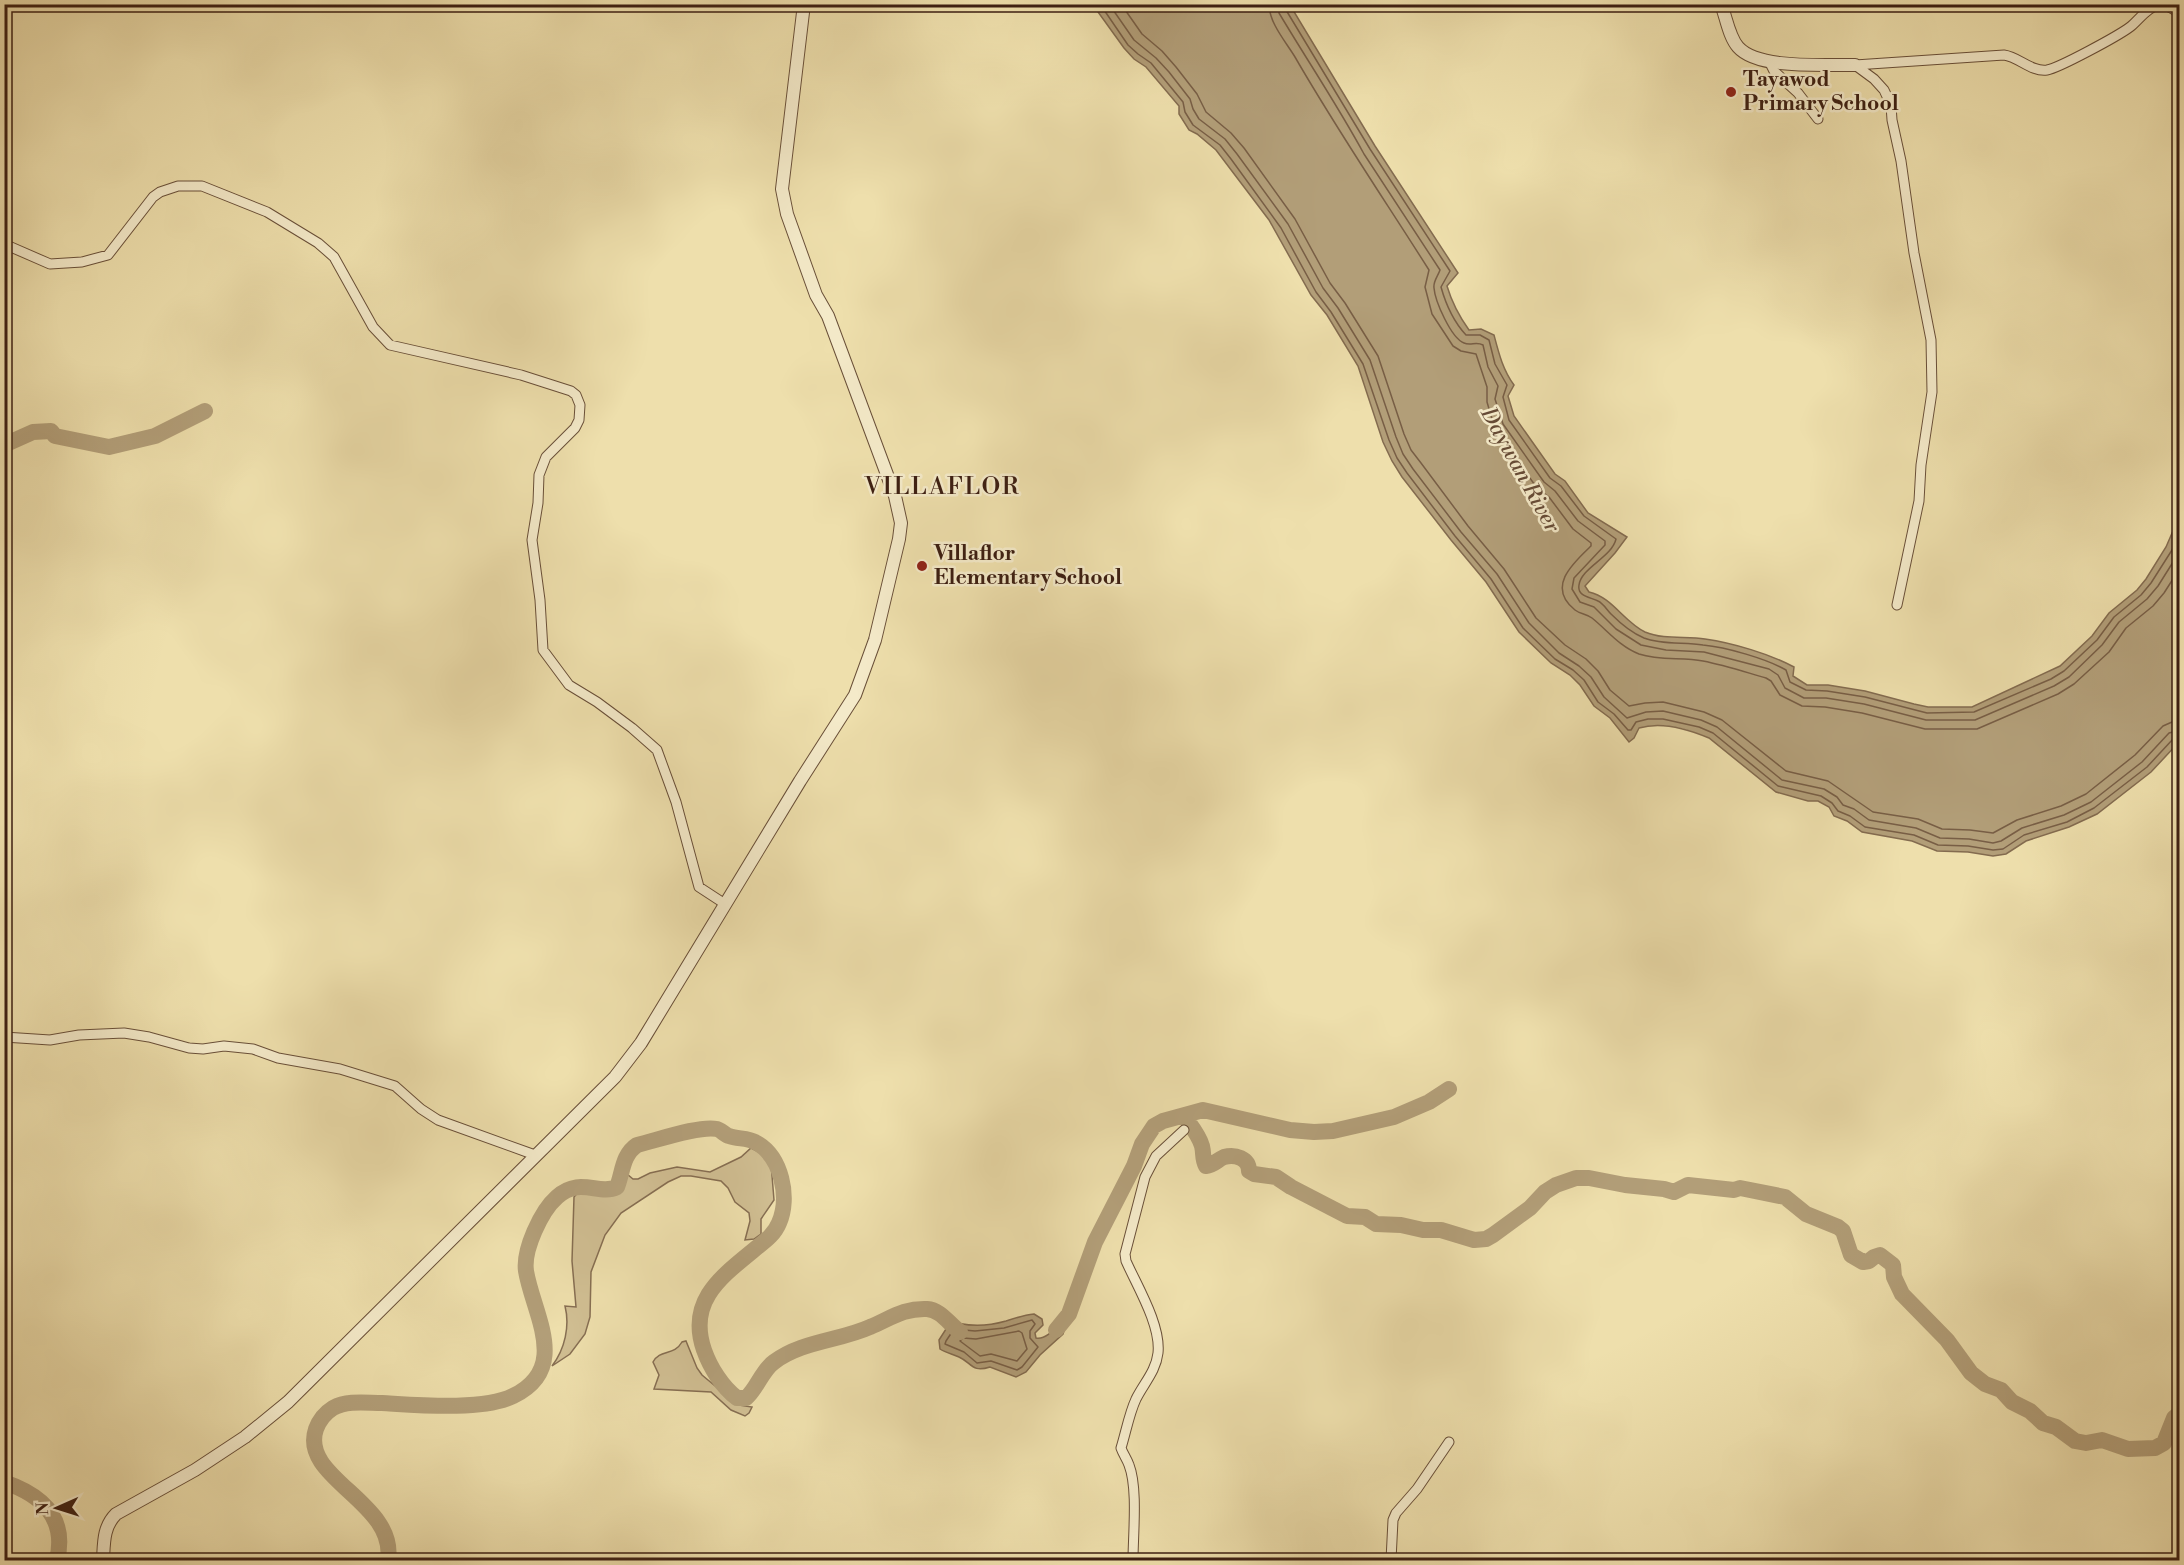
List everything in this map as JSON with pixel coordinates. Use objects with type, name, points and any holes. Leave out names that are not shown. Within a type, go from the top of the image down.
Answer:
[{"type":"street","points":[[103,1560],[106,1529],[116,1514],[195,1470],[245,1437],[288,1402],[615,1077],[641,1043],[800,781],[855,695],[874,640],[901,523],[895,496],[871,430],[828,316],[816,295],[787,214],[782,189],[804,4]]},
{"type":"street","points":[[1721,4],[1738,48],[1756,59],[1770,62],[1855,65],[2004,55],[2012,56],[2031,67],[2048,70],[2128,28],[2159,5],[2167,6],[2180,14]]},
{"type":"street","points":[[1770,62],[1774,71],[1798,93],[1818,119]]},
{"type":"street","points":[[1855,65],[1874,79],[1884,90],[1891,105],[1914,253],[1931,340],[1932,392],[1921,465],[1919,501],[1897,605]]},
{"type":"street","points":[[4,244],[50,264],[82,262],[108,255],[153,197],[160,192],[187,185],[209,187],[267,212],[327,250],[339,263],[373,327],[390,345],[521,375],[574,393],[579,401],[580,416],[574,428],[546,457],[541,466],[532,535],[543,650],[569,685],[597,702],[639,733],[657,750],[676,802],[699,887],[725,904]]},
{"type":"street","points":[[4,1037],[50,1040],[79,1035],[124,1033],[189,1048],[224,1046],[254,1049],[278,1058],[340,1069],[395,1086],[421,1109],[438,1120],[535,1155]]},
{"type":"street","points":[[1133,1560],[1132,1476],[1130,1465],[1120,1448],[1136,1399],[1151,1376],[1158,1352],[1154,1327],[1125,1254],[1145,1177],[1156,1156],[1184,1130]]},
{"type":"street","points":[[1391,1560],[1393,1520],[1396,1513],[1417,1488],[1449,1442]]},
{"type":"shaded area","points":[[751,1148],[763,1154],[771,1163],[774,1200],[761,1219],[761,1234],[754,1239],[745,1240],[750,1221],[749,1213],[735,1202],[728,1188],[721,1181],[681,1176],[668,1182],[621,1213],[605,1235],[591,1272],[590,1317],[585,1334],[570,1354],[552,1366],[565,1337],[567,1321],[565,1306],[576,1307],[572,1261],[574,1197],[584,1189],[603,1192],[613,1189],[627,1174],[633,1179],[638,1179],[650,1173],[677,1167],[710,1172],[741,1157]]},
{"type":"shaded area","points":[[686,1341],[702,1375],[739,1405],[752,1407],[749,1413],[745,1416],[731,1410],[711,1392],[654,1389],[659,1375],[653,1362],[659,1355],[675,1349]]},
{"type":"water","name":"Daywan River","points":[[1093,5],[1290,5],[1375,146],[1458,273],[1447,286],[1462,320],[1469,330],[1481,329],[1494,335],[1504,368],[1514,385],[1508,396],[1514,416],[1555,474],[1565,481],[1588,513],[1627,537],[1585,586],[1589,592],[1611,604],[1638,628],[1660,636],[1698,638],[1763,653],[1794,667],[1793,676],[1807,685],[1828,685],[1865,691],[1928,707],[1972,707],[2060,666],[2092,636],[2109,613],[2137,590],[2146,579],[2166,547],[2179,517],[2179,742],[2151,772],[2097,814],[2069,827],[2026,841],[2006,854],[1993,856],[1937,851],[1912,841],[1862,832],[1847,821],[1834,816],[1829,807],[1818,801],[1808,801],[1776,792],[1709,738],[1692,732],[1675,727],[1648,726],[1639,728],[1629,742],[1610,718],[1594,706],[1570,675],[1551,663],[1519,632],[1486,582],[1402,477],[1383,442],[1358,366],[1327,315],[1311,295],[1269,220],[1216,150],[1189,130],[1179,114],[1179,106],[1146,67],[1124,48]]},
{"type":"water","points":[[1034,1314],[1042,1319],[1043,1325],[1035,1333],[1036,1338],[1041,1338],[1049,1334],[1069,1314],[1063,1334],[1040,1355],[1026,1372],[1016,1377],[990,1367],[976,1368],[940,1349],[939,1340],[948,1326],[944,1318],[959,1323],[982,1325]]},
{"type":"waterway","points":[[4,445],[33,432],[51,431],[55,436],[109,447],[155,436],[205,411]]},
{"type":"waterway","points":[[1056,1330],[1069,1314],[1095,1242],[1134,1166],[1142,1144],[1154,1126],[1163,1121],[1203,1110],[1290,1130],[1333,1131],[1394,1117],[1429,1102],[1449,1089]]},
{"type":"waterway","points":[[1184,1116],[1201,1142],[1206,1166],[1224,1157],[1237,1157],[1244,1160],[1249,1171],[1254,1174],[1276,1177],[1347,1216],[1365,1217],[1376,1224],[1441,1230],[1474,1240],[1486,1239],[1493,1235],[1530,1208],[1545,1192],[1556,1185],[1576,1178],[1589,1178],[1674,1192],[1688,1185],[1734,1190],[1740,1188],[1785,1197],[1806,1214],[1843,1231],[1851,1255],[1863,1262],[1880,1255],[1893,1265],[1894,1277],[1902,1294],[1947,1340],[1971,1373],[1985,1384],[2001,1390],[2012,1402],[2030,1411],[2043,1423],[2056,1427],[2075,1441],[2086,1443],[2102,1440],[2128,1449],[2155,1448],[2164,1443],[2174,1418],[2180,1413]]},
{"type":"waterway","points":[[388,1560],[387,1540],[378,1522],[321,1462],[315,1446],[316,1429],[319,1423],[330,1410],[339,1405],[363,1402],[431,1406],[485,1404],[513,1396],[530,1384],[540,1371],[544,1355],[544,1339],[526,1271],[527,1253],[534,1231],[551,1203],[565,1191],[581,1187],[603,1189],[617,1187],[628,1154],[637,1145],[689,1131],[717,1129],[729,1136],[755,1142],[772,1157],[777,1167],[784,1202],[777,1227],[769,1238],[719,1280],[710,1292],[700,1317],[700,1333],[704,1350],[713,1370],[737,1398],[746,1398],[770,1365],[785,1355],[809,1345],[858,1332],[904,1312],[918,1309],[932,1310],[960,1332]]},
{"type":"waterway","points":[[4,1482],[18,1487],[40,1501],[55,1520],[59,1545],[57,1560]]},
{"type":"place","name":"Tayawod Primary School","points":[[1731,92]]},
{"type":"place","name":"Villaflor Elementary School","points":[[922,566]]},
{"type":"district","name":"VILLAFLOR","points":[[942,487]]}]
